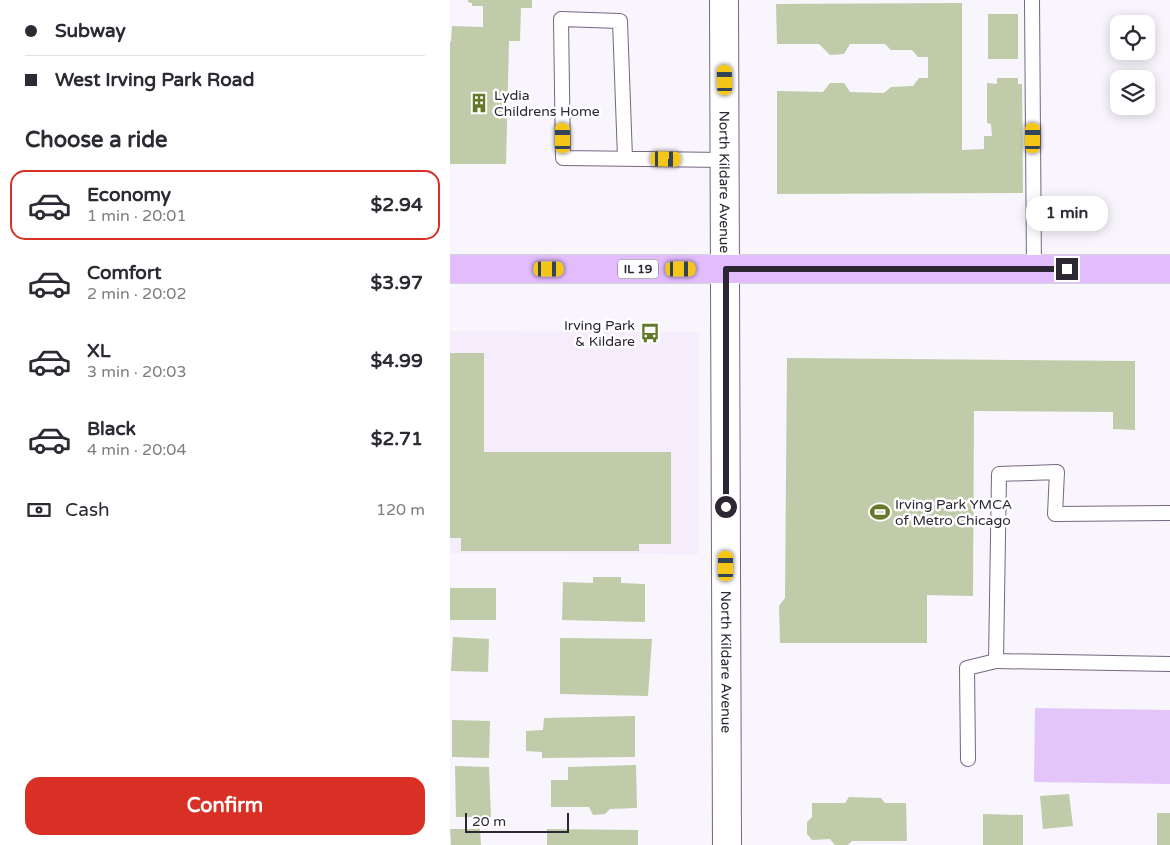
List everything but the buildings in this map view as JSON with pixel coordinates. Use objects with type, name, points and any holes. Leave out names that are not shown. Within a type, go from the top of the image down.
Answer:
[{"type":"main road","name":"IL 19","points":[[450,269],[1170,269]]},
{"type":"street","name":"North Kildare Avenue","points":[[724,0],[727,845]]},
{"type":"lane","points":[[1032,0],[1034,269]]},
{"type":"lane","points":[[625,158],[620,20],[561,19],[563,158],[726,160]]},
{"type":"lane","points":[[996,661],[999,474],[1057,472],[1055,514],[1170,514]]},
{"type":"lane","points":[[968,759],[967,668],[996,661],[1170,664]]},
{"type":"shaded area","points":[[450,331],[699,332],[698,554],[450,553]]},
{"type":"shaded area","points":[[1035,708],[1170,710],[1170,784],[1034,782]]},
{"type":"place","name":"Lydia Childrens Home","points":[[479,103]]},
{"type":"place","name":"Irving Park & Kildare","points":[[650,333]]},
{"type":"place","name":"Irving Park YMCA of Metro Chicago","points":[[880,512]]},
{"type":"route","points":[[726,507],[726,269],[1067,269]]}]
